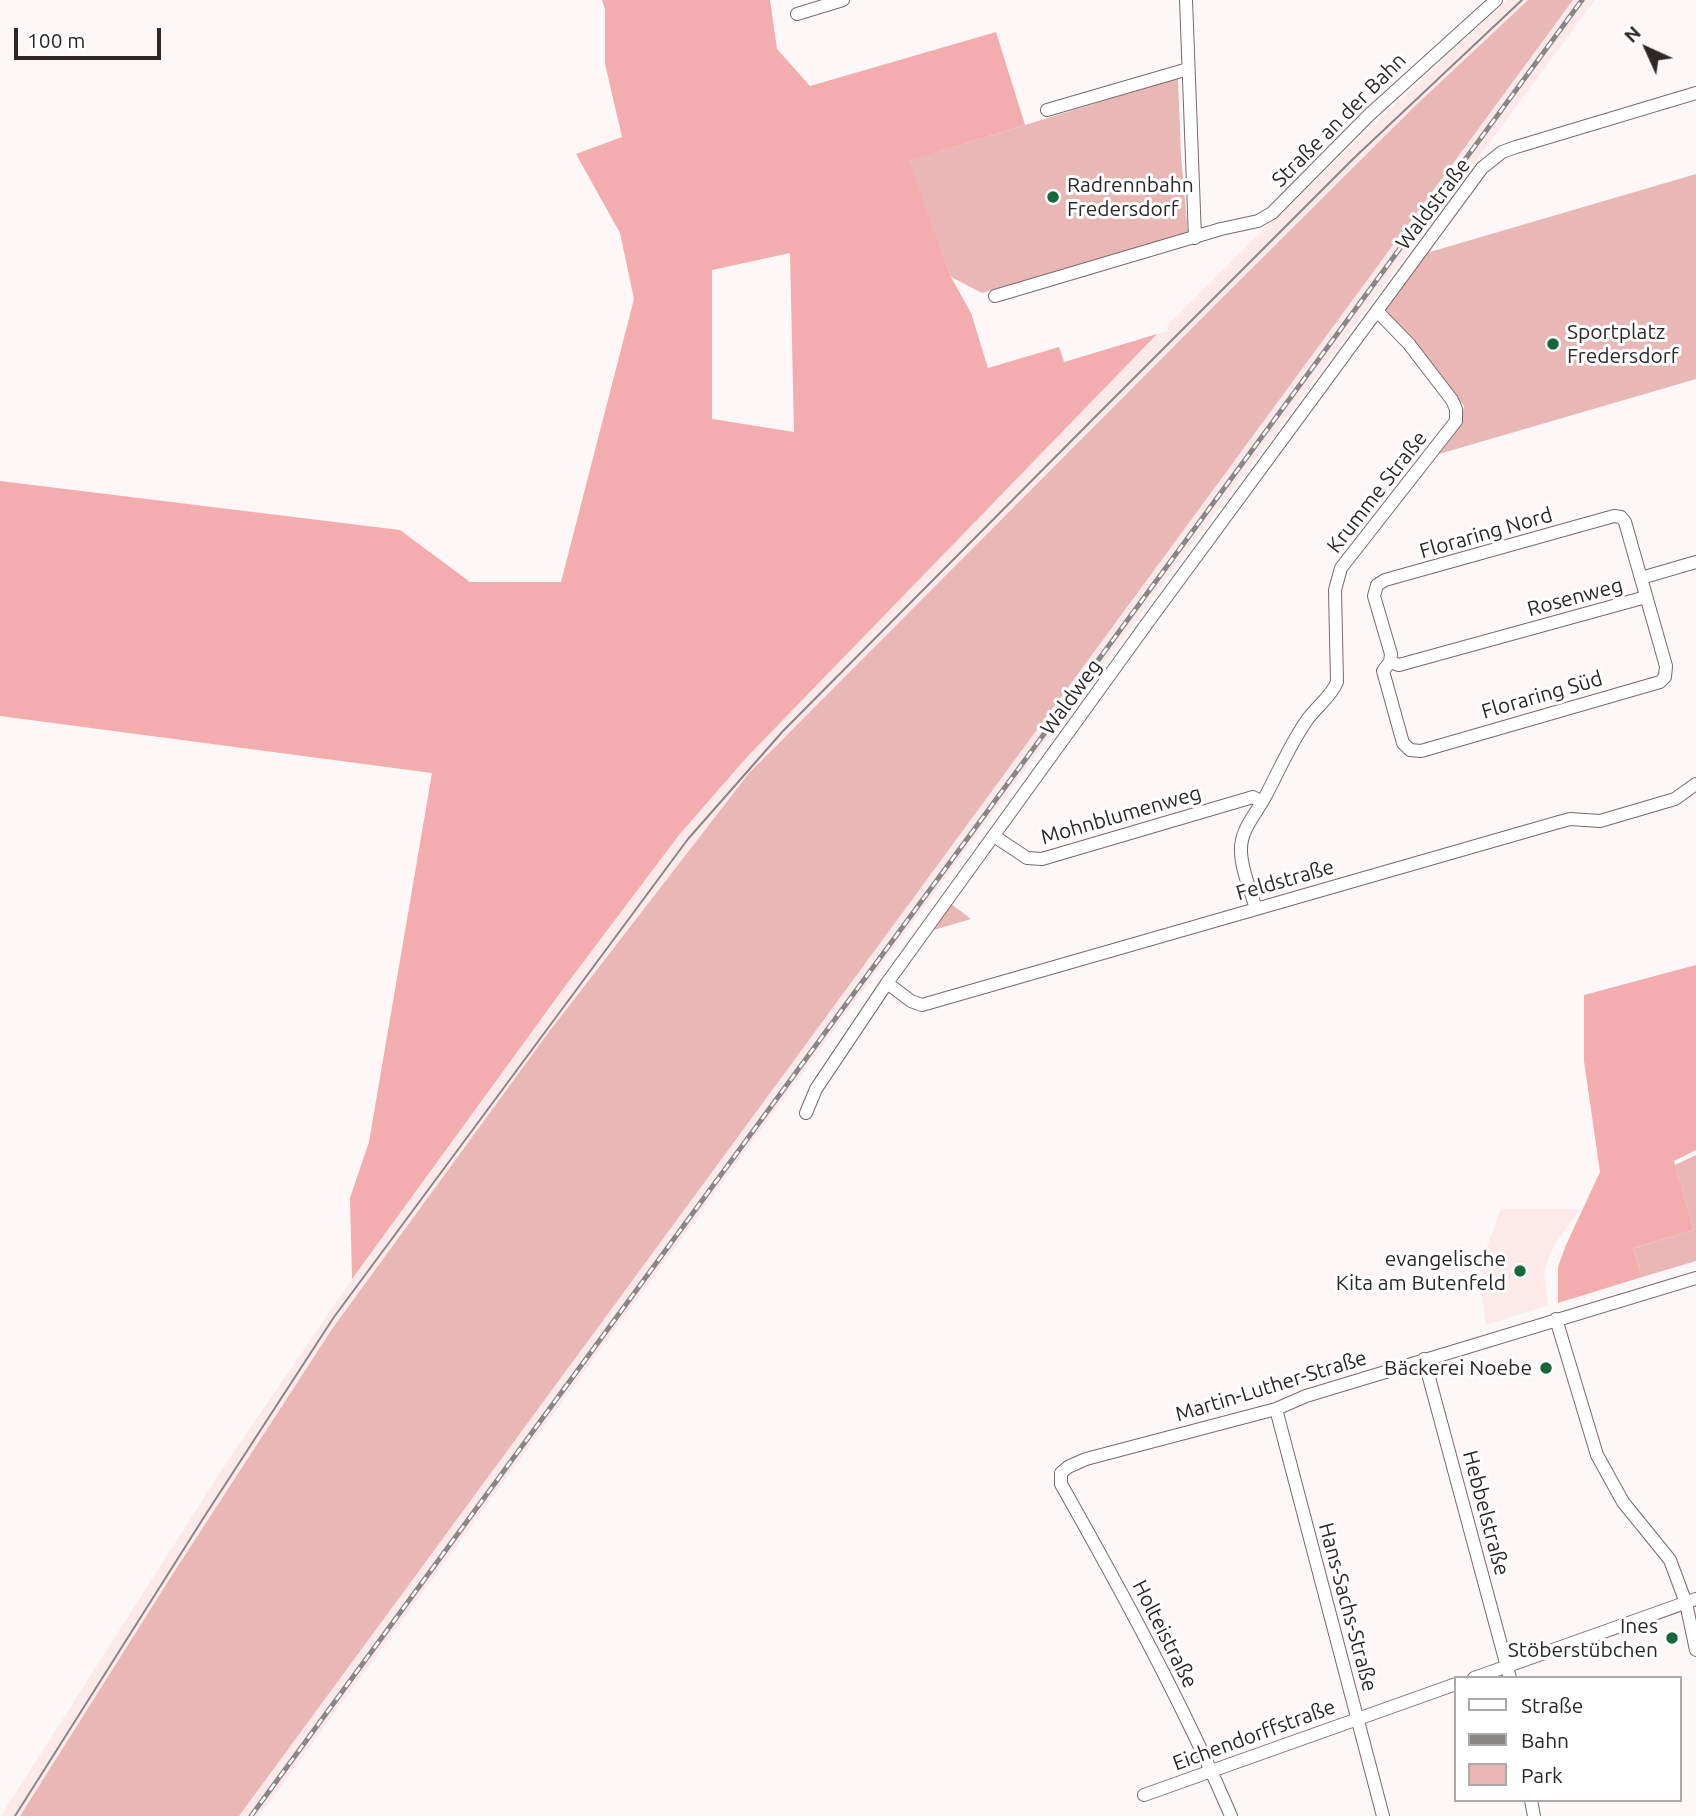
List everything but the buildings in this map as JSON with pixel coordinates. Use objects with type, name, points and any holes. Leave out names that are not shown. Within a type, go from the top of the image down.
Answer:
[{"type":"street","points":[[797,14],[843,0]]},
{"type":"street","points":[[1186,0],[1195,238]]},
{"type":"street","name":"Straße an der Bahn","points":[[995,296],[1221,229],[1258,221],[1272,214],[1369,115],[1496,0]]},
{"type":"street","points":[[1047,110],[1188,69]]},
{"type":"street","name":"Waldstraße","points":[[1377,311],[1482,168],[1502,152],[1696,93]]},
{"type":"street","name":"Krumme Straße","points":[[1256,909],[1240,851],[1245,829],[1262,802],[1291,743],[1338,682],[1335,590],[1341,568],[1456,421],[1456,409],[1452,400],[1409,344],[1377,311]]},
{"type":"street","name":"Waldweg","points":[[806,1113],[816,1089],[887,983],[1377,311]]},
{"type":"street","name":"Floraring Nord","points":[[1387,667],[1391,654],[1374,596],[1377,586],[1385,580],[1614,516],[1621,517],[1625,522],[1640,578]]},
{"type":"street","points":[[1640,578],[1696,562]]},
{"type":"street","name":"Floraring Süd","points":[[1387,667],[1403,743],[1410,750],[1421,751],[1660,682],[1665,677],[1666,666],[1640,578]]},
{"type":"street","name":"Rosenweg","points":[[1387,667],[1646,597]]},
{"type":"street","name":"Feldstraße","points":[[887,983],[911,1000],[922,1004],[1570,819],[1600,821],[1675,799],[1696,784]]},
{"type":"street","name":"Mohnblumenweg","points":[[994,836],[1027,858],[1042,859],[1253,797],[1262,802]]},
{"type":"street","name":"Martin-Luther-Straße","points":[[1060,1473],[1086,1459],[1276,1409],[1306,1395],[1696,1278]]},
{"type":"street","points":[[1556,1319],[1597,1455],[1623,1502],[1671,1560],[1691,1601],[1696,1650]]},
{"type":"street","name":"Hebbelstraße","points":[[1424,1359],[1509,1672]]},
{"type":"street","name":"Hans-Sachs-Straße","points":[[1276,1409],[1383,1816]]},
{"type":"street","name":"Holteistraße","points":[[1060,1473],[1061,1485],[1124,1597],[1212,1772],[1230,1816]]},
{"type":"street","points":[[1486,1676],[1509,1672],[1691,1601]]},
{"type":"street","name":"Eichendorffstraße","points":[[1144,1795],[1454,1685]]},
{"type":"shaded area","points":[[602,0],[770,0],[777,49],[810,86],[996,32],[1025,125],[909,161],[951,277],[971,313],[988,368],[1059,347],[1064,362],[1157,334],[747,757],[679,835],[560,993],[352,1279],[350,1198],[369,1142],[432,773],[0,716],[0,481],[400,530],[470,582],[561,582],[634,299],[620,233],[576,154],[622,137],[605,64],[605,9]],"holes":[[[790,253],[794,432],[712,419],[712,270]]]},
{"type":"shaded area","points":[[1507,0],[1528,0],[1416,105],[749,773],[548,1033],[332,1329],[20,1816],[1,1816],[221,1471],[352,1279],[560,993],[679,835],[747,757],[1157,334],[1168,331],[1167,326],[1284,209]]},
{"type":"shaded area","points":[[1573,0],[1595,0],[957,862],[259,1816],[239,1816]]},
{"type":"shaded area","points":[[1696,965],[1696,1150],[1674,1161],[1694,1230],[1633,1248],[1642,1277],[1558,1303],[1558,1267],[1600,1172],[1584,1061],[1584,995]]},
{"type":"shaded area","points":[[1501,1209],[1580,1209],[1555,1244],[1548,1260],[1544,1273],[1548,1305],[1486,1325],[1481,1286],[1484,1255]]},
{"type":"green space","points":[[1528,0],[1573,0],[239,1816],[20,1816],[332,1329],[548,1033],[749,773],[1416,105]]},
{"type":"green space","name":"Radrennbahn Fredersdorf","points":[[1178,78],[1188,233],[982,293],[951,277],[908,161]]},
{"type":"green space","name":"Sportplatz Fredersdorf","points":[[1696,174],[1696,379],[1439,454],[1459,427],[1464,406],[1379,310],[1423,254]]},
{"type":"green space","points":[[950,903],[971,919],[930,931]]},
{"type":"green space","points":[[1696,1155],[1696,1261],[1642,1277],[1633,1248],[1694,1230],[1675,1165]]},
{"type":"tram line","points":[[15,1816],[334,1317],[688,839],[783,731],[1098,414],[1354,158],[1522,0]]},
{"type":"railway","points":[[251,1816],[1582,0]]},
{"type":"place","name":"Radrennbahn Fredersdorf","points":[[1053,197]]},
{"type":"place","name":"Sportplatz Fredersdorf","points":[[1553,344]]},
{"type":"place","name":"evangelische Kita am Butenfeld","points":[[1520,1271]]},
{"type":"place","name":"Bäckerei Noebe","points":[[1546,1368]]},
{"type":"place","name":"Ines Stöberstübchen","points":[[1672,1638]]}]
